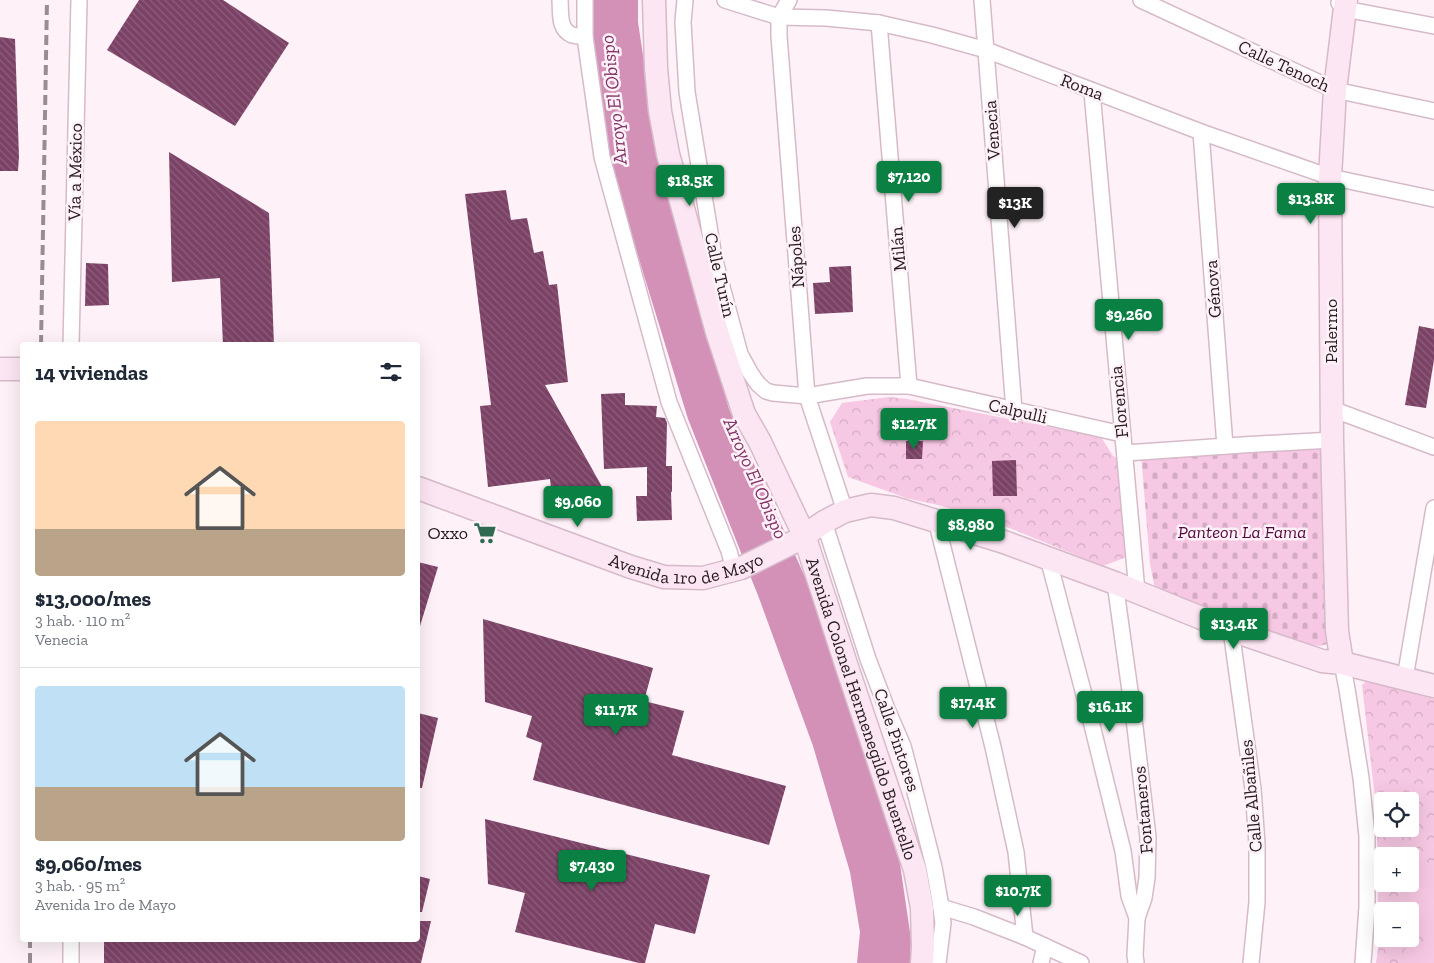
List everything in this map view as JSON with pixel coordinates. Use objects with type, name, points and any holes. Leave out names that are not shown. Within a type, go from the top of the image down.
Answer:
[{"type":"street","name":"Vía a México","points":[[71,342],[79,0]]},
{"type":"street","points":[[560,0],[561,23],[572,35],[585,37]]},
{"type":"street","points":[[585,0],[585,37],[602,157],[669,402],[737,569]]},
{"type":"street","name":"Avenida Colonel Hermenegildo Buentello","points":[[654,0],[656,68],[660,111],[668,154],[717,332],[744,414],[760,442],[801,537],[915,870],[922,908],[922,963]]},
{"type":"street","name":"Calle Turín","points":[[685,0],[683,22],[687,92],[714,257],[740,354],[758,384],[766,391]]},
{"type":"street","name":"Roma","points":[[725,0],[779,17],[826,18],[879,23],[986,50],[1092,92],[1330,177],[1434,199]]},
{"type":"street","points":[[779,17],[789,0]]},
{"type":"street","name":"Venecia","points":[[982,0],[1014,410]]},
{"type":"street","name":"Calle Tenoch","points":[[1141,0],[1335,90],[1434,111]]},
{"type":"street","points":[[1342,3],[1434,26]]},
{"type":"street","name":"Palermo","points":[[1342,3],[1330,177],[1332,440],[1337,631],[1342,663]]},
{"type":"street","name":"Nápoles","points":[[779,17],[781,71],[807,396],[845,511]]},
{"type":"street","name":"Milán","points":[[879,23],[909,386]]},
{"type":"street","name":"Florencia","points":[[1092,92],[1136,592]]},
{"type":"street","name":"Génova","points":[[1201,132],[1225,446]]},
{"type":"street","points":[[0,369],[20,369]]},
{"type":"street","name":"Calpulli","points":[[766,391],[782,395],[807,396],[867,386],[909,386],[1122,434]]},
{"type":"street","points":[[1332,409],[1434,446]]},
{"type":"street","points":[[1125,454],[1332,440]]},
{"type":"street","name":"Avenida 1ro de Mayo","points":[[420,489],[631,567],[664,577],[703,578],[737,569],[801,537],[845,511],[871,505],[894,508],[1004,542],[1115,583],[1231,630],[1322,661],[1342,663],[1434,686]]},
{"type":"street","points":[[1405,678],[1434,508]]},
{"type":"street","points":[[936,520],[993,747],[1014,843],[1025,937]]},
{"type":"street","name":"Calle Pintores","points":[[824,522],[868,659],[903,746],[914,788],[934,867],[941,907],[943,924],[938,963]]},
{"type":"street","points":[[1048,558],[1123,851],[1129,896],[1137,918],[1136,963]]},
{"type":"street","name":"Fontaneros","points":[[1115,583],[1148,837],[1147,878],[1144,898],[1137,918]]},
{"type":"street","name":"Calle Albañiles","points":[[1231,630],[1253,789],[1257,844],[1257,902],[1251,963]]},
{"type":"street","points":[[1342,663],[1361,778],[1367,836],[1367,907],[1363,963]]},
{"type":"street","points":[[941,907],[974,917],[1025,937],[1081,963]]},
{"type":"street","points":[[71,942],[71,963]]},
{"type":"street","points":[[1041,963],[1045,946]]},
{"type":"green space","points":[[889,397],[1101,437],[1113,456],[1118,459],[1127,557],[1103,566],[1002,525],[942,506],[906,498],[848,477],[830,422],[842,403]]},
{"type":"green space","name":"Panteon La Fama","points":[[1323,445],[1329,628],[1327,644],[1320,646],[1311,645],[1155,589],[1150,564],[1141,454]]},
{"type":"green space","points":[[1367,681],[1434,699],[1434,963],[1376,963],[1378,947],[1419,947],[1419,902],[1378,902],[1378,892],[1419,892],[1419,847],[1377,847],[1377,837],[1419,837],[1419,792],[1374,792],[1362,685]]},
{"type":"green space","points":[[1420,861],[1434,863],[1434,938],[1419,935],[1419,902],[1413,902],[1415,892],[1419,892]]},
{"type":"green space","points":[[1419,942],[1434,945],[1434,963],[1403,963],[1406,947],[1419,947]]},
{"type":"water","name":"Arroyo El Obispo","points":[[591,0],[638,0],[638,22],[657,149],[729,409],[810,588],[900,864],[911,939],[910,963],[857,963],[860,932],[850,872],[813,746],[759,598],[688,419],[608,158],[591,22]]},
{"type":"building","points":[[139,0],[223,0],[289,43],[235,126],[107,50]]},
{"type":"building","points":[[0,37],[15,39],[18,171],[0,171]]},
{"type":"building","points":[[169,152],[269,213],[274,342],[223,342],[220,278],[172,282]]},
{"type":"building","points":[[506,190],[511,220],[527,218],[534,253],[543,251],[549,285],[557,284],[568,382],[545,385],[610,501],[553,508],[550,479],[488,487],[480,406],[491,405],[465,194]]},
{"type":"building","points":[[86,263],[108,264],[109,305],[85,306]]},
{"type":"building","points":[[851,266],[853,312],[815,314],[813,283],[830,282],[829,267]]},
{"type":"building","points":[[1419,326],[1434,329],[1434,360],[1426,408],[1405,405]]},
{"type":"building","points":[[625,393],[625,405],[657,406],[656,417],[665,418],[667,423],[666,466],[672,466],[672,520],[637,521],[636,496],[647,496],[647,467],[604,469],[601,394]]},
{"type":"building","points":[[906,441],[923,441],[922,459],[906,459]]},
{"type":"building","points":[[1016,460],[1017,496],[993,496],[992,461]]},
{"type":"building","points":[[420,562],[438,567],[420,626]]},
{"type":"building","points":[[483,619],[653,668],[644,701],[684,711],[672,755],[786,786],[769,845],[533,780],[542,743],[526,737],[532,716],[485,702]]},
{"type":"building","points":[[420,714],[438,718],[422,788],[420,788]]},
{"type":"building","points":[[485,819],[710,875],[695,934],[655,924],[645,963],[639,963],[515,932],[525,893],[488,884]]},
{"type":"building","points":[[420,876],[430,879],[422,912],[420,912]]},
{"type":"building","points":[[420,921],[431,921],[421,963],[104,963],[104,942],[420,942]]},
{"type":"railway","points":[[41,342],[47,0]]},
{"type":"railway","points":[[30,942],[30,963]]},
{"type":"place","name":"Oxxo","points":[[485,533]]}]
